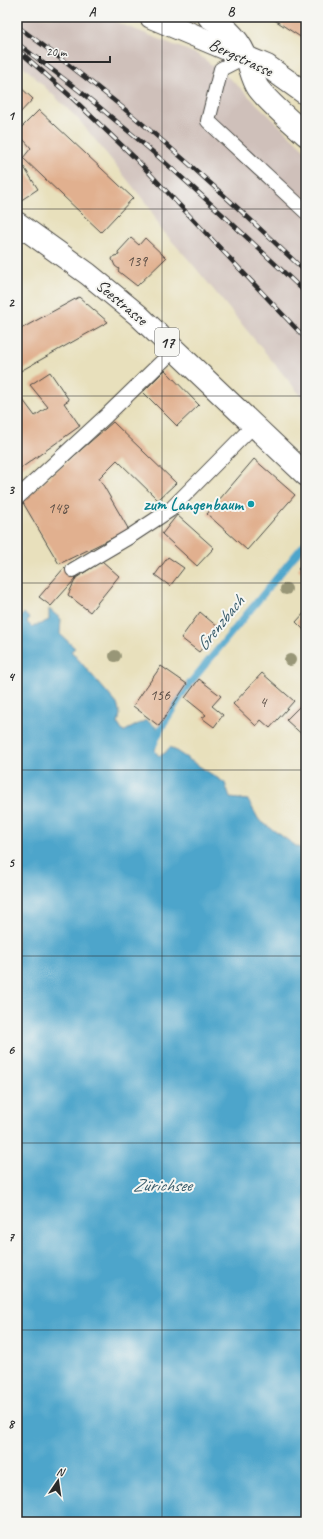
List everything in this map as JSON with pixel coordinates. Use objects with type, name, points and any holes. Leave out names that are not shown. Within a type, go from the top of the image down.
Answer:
[{"type":"main road","name":"Bergstrasse","points":[[151,17],[267,66],[306,94]]},
{"type":"main road","points":[[209,17],[228,29],[240,43],[254,80],[260,91],[306,135]]},
{"type":"main road","name":"Seestrasse","points":[[17,222],[113,293],[175,349],[306,475]]},
{"type":"lane","points":[[246,56],[221,69],[208,121],[306,212]]},
{"type":"lane","points":[[17,498],[89,432],[175,349]]},
{"type":"lane","points":[[73,570],[129,537],[170,510],[254,425]]},
{"type":"shaded area","points":[[17,17],[104,17],[199,55],[234,82],[306,151],[306,402],[189,260],[161,229],[149,207],[78,119],[17,60]]},
{"type":"water","name":"Zürichsee","points":[[49,609],[61,619],[60,634],[75,648],[71,651],[117,704],[120,714],[118,724],[123,732],[146,720],[160,730],[155,751],[159,756],[165,753],[170,747],[225,783],[230,798],[248,800],[259,820],[299,848],[306,846],[306,1522],[17,1522],[17,616],[22,616],[24,613],[29,618],[27,622],[32,627],[49,620]]},
{"type":"building","points":[[270,17],[306,17],[306,32],[302,38]]},
{"type":"building","points":[[17,84],[33,99],[17,116]]},
{"type":"building","points":[[39,110],[133,198],[101,232],[23,158],[31,148],[17,132]]},
{"type":"building","points":[[20,161],[38,189],[17,203],[17,162]]},
{"type":"building","points":[[131,238],[139,245],[145,238],[166,258],[137,286],[118,271],[119,269],[115,266],[112,259],[114,256],[119,255],[118,252]]},
{"type":"building","points":[[79,297],[108,322],[17,373],[17,331]]},
{"type":"building","points":[[165,370],[199,405],[177,426],[143,392]]},
{"type":"building","points":[[50,372],[69,400],[64,403],[80,426],[17,471],[17,392],[35,416],[48,407],[30,385]]},
{"type":"building","points":[[113,422],[176,483],[158,500],[117,460],[99,478],[129,530],[59,564],[22,501]]},
{"type":"building","name":"zum Langenbaum","points":[[254,459],[295,495],[247,550],[207,514]]},
{"type":"building","points":[[177,515],[214,548],[197,566],[162,534]]},
{"type":"building","points":[[168,557],[184,568],[170,586],[155,575]]},
{"type":"building","points":[[306,560],[306,576],[298,569]]},
{"type":"building","points":[[102,561],[119,576],[90,612],[68,595],[76,578]]},
{"type":"building","points":[[64,568],[76,578],[51,606],[39,597]]},
{"type":"building","points":[[306,611],[306,632],[296,622]]},
{"type":"building","points":[[200,612],[219,628],[199,652],[181,638]]},
{"type":"building","points":[[161,666],[187,684],[159,726],[133,706]]},
{"type":"building","points":[[262,673],[294,701],[270,728],[261,720],[256,726],[233,704]]},
{"type":"building","points":[[199,679],[221,696],[212,706],[223,715],[214,727],[202,718],[206,715],[185,698]]},
{"type":"building","points":[[306,700],[306,738],[286,720]]},
{"type":"waterway","name":"Grenzbach","points":[[153,746],[162,727],[186,688],[306,542]]},
{"type":"railway","points":[[17,26],[67,63],[164,142],[306,272]]},
{"type":"railway","points":[[17,43],[136,137],[210,203],[306,293]]},
{"type":"railway","points":[[17,49],[69,95],[135,158],[306,339]]},
{"type":"place","name":"zum Langenbaum","points":[[251,504]]}]
